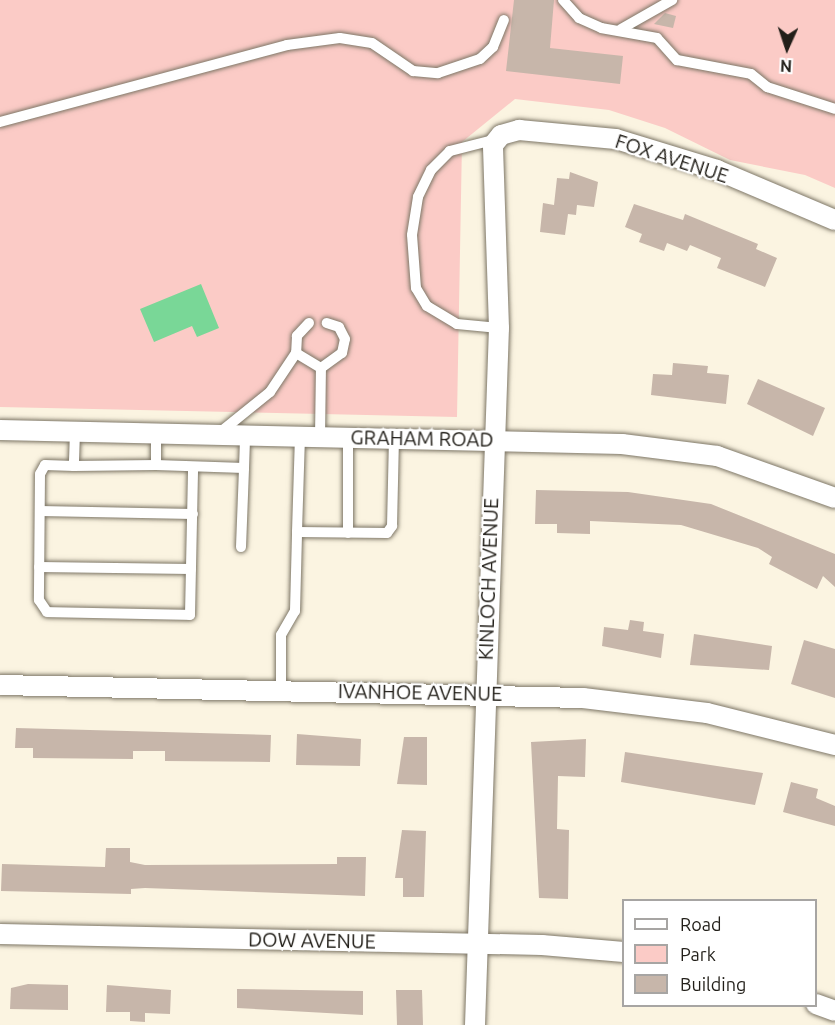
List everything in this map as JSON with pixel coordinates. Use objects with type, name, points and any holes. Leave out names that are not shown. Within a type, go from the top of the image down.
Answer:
[{"type":"street","name":"FOX AVENUE","points":[[499,137],[519,130],[616,139],[717,170],[835,220]]},
{"type":"street","name":"KINLOCH AVENUE","points":[[475,1025],[492,440],[499,328],[492,155],[499,137]]},
{"type":"street","name":"GRAHAM ROAD","points":[[0,430],[492,440],[679,450],[762,469],[835,498]]},
{"type":"street","name":"IVANHOE AVENUE","points":[[0,686],[486,693],[638,703],[835,745]]},
{"type":"street","name":"DOW AVENUE","points":[[0,934],[476,944],[622,952]]},
{"type":"street","points":[[817,1004],[835,1011]]},
{"type":"lane","points":[[563,0],[579,18],[601,28],[621,29],[657,38],[677,60],[751,74],[767,87],[835,109]]},
{"type":"lane","points":[[621,29],[672,0]]},
{"type":"lane","points":[[0,122],[287,45],[340,38],[372,43],[413,71],[438,74],[480,59],[492,47],[504,20]]},
{"type":"lane","points":[[499,137],[450,151],[431,170],[418,197],[412,235],[416,288],[427,306],[457,324],[499,328]]},
{"type":"lane","points":[[218,435],[270,392],[296,353],[297,336],[309,323]]},
{"type":"lane","points":[[321,368],[342,352],[345,339],[339,327],[327,323]]},
{"type":"lane","points":[[296,353],[321,368]]},
{"type":"lane","points":[[320,437],[321,368]]},
{"type":"lane","points":[[74,466],[75,432]]},
{"type":"lane","points":[[156,434],[156,465]]},
{"type":"lane","points":[[241,547],[245,435]]},
{"type":"lane","points":[[281,689],[282,635],[295,611],[300,436]]},
{"type":"lane","points":[[348,437],[348,533]]},
{"type":"lane","points":[[297,532],[387,533],[392,526],[394,438]]},
{"type":"lane","points":[[193,467],[190,615],[180,618],[47,612],[39,600],[40,511],[45,465],[156,465],[244,468]]},
{"type":"lane","points":[[40,511],[192,514]]},
{"type":"lane","points":[[39,567],[192,569]]},
{"type":"green space","points":[[0,0],[835,0],[835,188],[805,175],[730,160],[665,128],[609,110],[515,99],[462,142],[457,417],[0,407]]},
{"type":"shaded area","points":[[201,284],[219,328],[197,337],[192,326],[154,342],[140,309]]},
{"type":"building","points":[[514,0],[554,0],[550,48],[623,56],[620,84],[506,71]]},
{"type":"building","points":[[665,13],[676,16],[673,28],[654,24]]},
{"type":"building","points":[[570,172],[598,182],[594,207],[577,205],[576,215],[568,214],[565,235],[540,232],[543,203],[554,205],[557,178],[569,179]]},
{"type":"building","points":[[634,204],[683,220],[685,214],[758,244],[756,249],[777,258],[765,287],[717,268],[721,258],[690,245],[687,251],[667,243],[664,251],[639,242],[642,234],[625,227]]},
{"type":"building","points":[[673,363],[708,366],[707,373],[729,375],[726,404],[651,395],[653,374],[672,375]]},
{"type":"building","points":[[758,379],[825,408],[813,436],[747,404]]},
{"type":"building","points":[[536,490],[628,492],[711,504],[835,554],[835,587],[823,576],[817,589],[769,564],[772,557],[758,548],[681,525],[590,521],[590,534],[557,533],[557,524],[535,524]]},
{"type":"building","points":[[630,620],[644,622],[643,631],[664,634],[661,658],[602,646],[604,627],[628,630]]},
{"type":"building","points":[[694,634],[772,646],[769,670],[690,665]]},
{"type":"building","points":[[804,640],[835,649],[835,698],[791,684]]},
{"type":"building","points":[[16,728],[271,735],[270,762],[165,761],[165,751],[133,751],[133,759],[33,758],[33,748],[15,748]]},
{"type":"building","points":[[297,734],[361,739],[360,766],[296,765]]},
{"type":"building","points":[[404,737],[427,737],[427,785],[397,784]]},
{"type":"building","points":[[586,739],[585,777],[558,776],[557,829],[569,830],[568,899],[539,898],[531,742]]},
{"type":"building","points":[[625,752],[763,773],[755,805],[621,782]]},
{"type":"building","points":[[791,782],[818,789],[816,798],[835,806],[835,826],[783,812]]},
{"type":"building","points":[[402,830],[426,831],[424,897],[403,897],[403,878],[395,878]]},
{"type":"building","points":[[106,848],[130,848],[130,862],[145,865],[337,864],[337,857],[366,857],[365,896],[145,888],[131,889],[131,894],[1,891],[2,864],[105,867]]},
{"type":"building","points":[[28,984],[68,985],[68,1010],[10,1009],[11,988]]},
{"type":"building","points":[[107,985],[171,990],[170,1014],[145,1013],[145,1022],[130,1021],[130,1012],[106,1012]]},
{"type":"building","points":[[237,989],[363,991],[363,1015],[237,1008]]},
{"type":"building","points":[[396,990],[422,990],[423,1025],[397,1025]]}]
